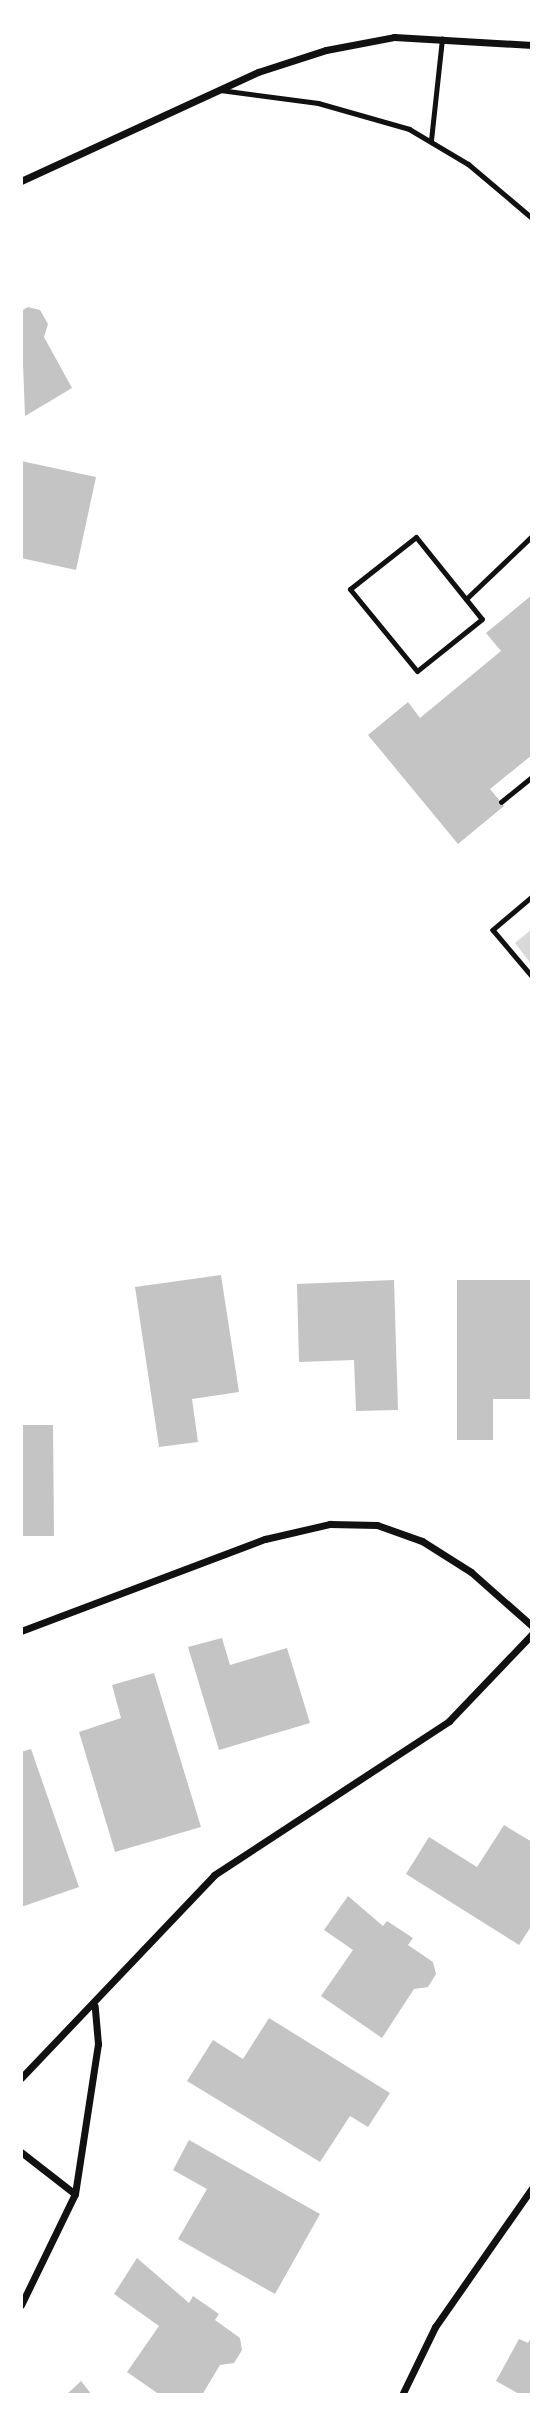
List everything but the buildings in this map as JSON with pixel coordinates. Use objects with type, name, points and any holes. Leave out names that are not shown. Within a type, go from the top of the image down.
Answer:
[{"type":"street","points":[[21,181],[220,90],[326,50],[394,37],[442,37],[532,45]]},
{"type":"street","points":[[21,1631],[244,1546],[330,1524],[377,1525],[422,1541],[471,1572],[532,1626]]},
{"type":"street","points":[[21,2078],[55,2038],[95,2006],[214,1875],[449,1721],[532,1634]]},
{"type":"street","points":[[21,2305],[75,2194],[98,2045],[95,2006]]},
{"type":"street","points":[[21,2152],[75,2194]]},
{"type":"street","points":[[402,2395],[435,2327],[532,2188]]},
{"type":"lane","points":[[430,140],[442,37]]},
{"type":"lane","points":[[220,90],[356,112],[430,140],[496,184],[532,218]]},
{"type":"lane","points":[[466,599],[532,536]]},
{"type":"lane","points":[[416,537],[466,599],[482,619],[417,671],[350,589],[416,537]]},
{"type":"path","points":[[502,802],[532,777]]},
{"type":"path","points":[[532,897],[493,930],[532,976]]},
{"type":"shaded area","points":[[532,929],[532,965],[515,943]]}]
